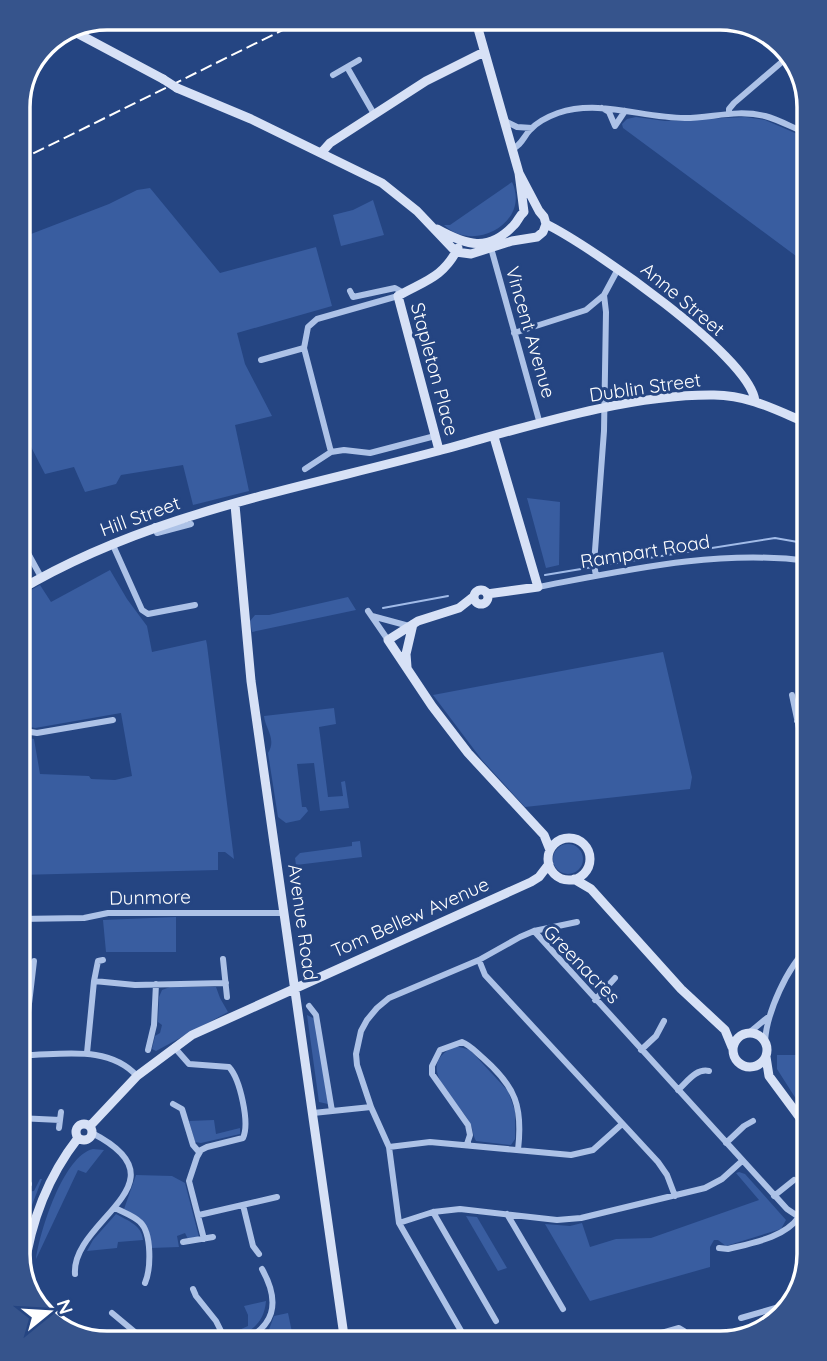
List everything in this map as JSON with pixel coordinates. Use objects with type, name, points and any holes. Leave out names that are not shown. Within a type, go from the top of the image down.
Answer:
[{"type":"street","points":[[478,30],[519,173],[524,212]]},
{"type":"street","points":[[80,35],[177,88],[322,152],[390,188],[435,228],[456,252],[471,254],[512,241],[532,238],[544,232],[544,216],[519,173]]},
{"type":"street","points":[[322,152],[330,143],[426,80],[484,52]]},
{"type":"street","points":[[333,75],[359,60]]},
{"type":"street","points":[[729,113],[734,103],[782,62]]},
{"type":"street","points":[[347,67],[374,114]]},
{"type":"street","points":[[512,149],[517,147],[532,128],[556,114],[583,107],[660,118],[746,113],[767,116],[797,129]]},
{"type":"street","points":[[601,108],[609,112],[615,126],[625,111]]},
{"type":"street","points":[[503,120],[517,127],[532,128]]},
{"type":"street","points":[[435,228],[465,243],[476,244],[493,241],[517,222],[524,212],[531,209],[539,211]]},
{"type":"street","points":[[517,222],[521,234],[532,238]]},
{"type":"street","name":"Anne Street","points":[[546,224],[573,239],[666,304],[723,356],[751,386],[755,401]]},
{"type":"street","points":[[331,452],[304,348],[311,322],[401,295],[437,276],[459,246],[465,243]]},
{"type":"street","name":"Vincent Avenue","points":[[491,248],[540,424]]},
{"type":"street","points":[[514,332],[586,310],[604,295],[618,269]]},
{"type":"street","points":[[350,290],[353,297],[395,288],[401,295]]},
{"type":"street","name":"Stapleton Place","points":[[401,295],[439,450]]},
{"type":"street","points":[[595,570],[604,409],[604,295]]},
{"type":"street","points":[[261,360],[304,348]]},
{"type":"street","name":"Dublin Street","points":[[540,424],[647,401],[714,395],[755,401],[797,419]]},
{"type":"street","points":[[439,450],[540,424]]},
{"type":"street","points":[[305,469],[331,452],[344,450],[370,453],[435,436]]},
{"type":"street","points":[[494,436],[538,587]]},
{"type":"street","name":"Hill Street","points":[[30,585],[112,543],[155,526],[439,450]]},
{"type":"street","points":[[237,524],[242,512],[253,500]]},
{"type":"street","name":"Avenue Road","points":[[235,505],[245,630],[343,1331]]},
{"type":"street","points":[[155,526],[157,533],[191,524]]},
{"type":"street","points":[[112,543],[142,610],[148,614],[195,606]]},
{"type":"street","points":[[30,557],[41,578]]},
{"type":"street","name":"Rampart Road","points":[[411,625],[476,601],[476,591],[487,594],[538,587],[595,570],[717,557],[797,560]]},
{"type":"street","points":[[411,625],[398,624],[370,613],[432,706],[468,753],[544,835],[550,850],[549,864],[557,876],[574,879],[591,889],[681,989],[725,1030],[738,1062],[769,1076],[797,1113]]},
{"type":"street","points":[[388,640],[411,625]]},
{"type":"street","points":[[407,668],[406,654],[411,625]]},
{"type":"street","points":[[792,695],[797,720]]},
{"type":"street","points":[[30,732],[113,720]]},
{"type":"street","points":[[544,835],[561,840],[573,839],[583,844],[589,857],[586,870],[591,889]]},
{"type":"street","points":[[550,850],[561,840]]},
{"type":"street","name":"Tom Bellew Avenue","points":[[539,877],[549,864]]},
{"type":"street","points":[[574,879],[586,870]]},
{"type":"street","name":"Tom Bellew Avenue","points":[[30,1234],[41,1201],[78,1138],[88,1139],[91,1130],[137,1076],[174,1047],[209,1027],[539,877],[557,876]]},
{"type":"street","name":"Dunmore","points":[[30,919],[84,918],[108,913],[284,913]]},
{"type":"street","points":[[534,932],[577,922]]},
{"type":"street","name":"Greenacres","points":[[458,1331],[399,1223],[389,1147],[371,1107],[356,1054],[361,1031],[367,1020],[389,999],[479,960],[534,932],[742,1161],[787,1209],[797,1216]]},
{"type":"street","points":[[223,958],[227,996]]},
{"type":"street","points":[[87,1054],[94,981],[98,961],[103,960]]},
{"type":"street","points":[[479,960],[485,975],[650,1154],[667,1175],[676,1196]]},
{"type":"street","points":[[30,988],[34,961]]},
{"type":"street","points":[[769,1076],[765,1041],[767,1018],[797,963]]},
{"type":"street","points":[[595,1000],[615,978]]},
{"type":"street","points":[[94,981],[226,983]]},
{"type":"street","points":[[148,1050],[157,1028],[156,984]]},
{"type":"street","points":[[309,1006],[316,1015],[332,1111]]},
{"type":"street","points":[[732,1047],[767,1018]]},
{"type":"street","points":[[641,1050],[656,1036],[664,1021]]},
{"type":"street","points":[[725,1030],[757,1034],[765,1041]]},
{"type":"street","points":[[467,1144],[470,1135],[468,1125],[436,1083],[432,1066],[440,1050],[462,1041],[489,1063],[516,1096],[519,1112],[518,1150]]},
{"type":"street","points":[[174,1047],[189,1064],[229,1067],[236,1074],[245,1134],[243,1138],[207,1147],[200,1152],[189,1181],[204,1239]]},
{"type":"street","points":[[30,1055],[87,1054],[113,1058],[128,1066],[137,1076]]},
{"type":"street","points":[[754,1067],[766,1057]]},
{"type":"street","points":[[678,1090],[697,1072],[709,1071]]},
{"type":"street","points":[[173,1104],[182,1110],[193,1145],[200,1152]]},
{"type":"street","points":[[313,1113],[371,1107]]},
{"type":"street","points":[[30,1119],[60,1120]]},
{"type":"street","points":[[726,1143],[753,1121]]},
{"type":"street","points":[[389,1147],[430,1142],[584,1154],[601,1144],[622,1124]]},
{"type":"street","points":[[75,1274],[76,1262],[84,1247],[115,1208],[129,1182],[131,1169],[128,1159],[91,1130]]},
{"type":"street","points":[[399,1223],[433,1212],[460,1209],[557,1220],[581,1219],[714,1185],[742,1161]]},
{"type":"street","points":[[775,1196],[794,1180]]},
{"type":"street","points":[[199,1215],[277,1197]]},
{"type":"street","points":[[243,1205],[253,1246],[259,1254]]},
{"type":"street","points":[[115,1208],[142,1223],[146,1232],[148,1266],[145,1283]]},
{"type":"street","points":[[433,1212],[496,1321]]},
{"type":"street","points":[[507,1214],[563,1309]]},
{"type":"street","points":[[719,1248],[728,1249],[782,1233],[797,1219]]},
{"type":"street","points":[[183,1242],[213,1237]]},
{"type":"street","points":[[260,1331],[266,1325],[273,1305],[273,1293],[262,1269]]},
{"type":"street","points":[[194,1289],[221,1331]]},
{"type":"street","points":[[741,1318],[776,1308]]},
{"type":"street","points":[[112,1313],[134,1331]]},
{"type":"shaded area","points":[[636,117],[665,121],[745,117],[765,120],[797,134],[797,256],[623,128],[622,124],[627,119]]},
{"type":"shaded area","points":[[512,182],[516,197],[514,210],[507,221],[496,229],[484,235],[470,236],[456,233],[444,225],[450,225]]},
{"type":"shaded area","points":[[150,188],[220,273],[316,247],[332,306],[237,333],[245,364],[272,416],[235,425],[249,491],[193,505],[183,465],[121,475],[116,484],[85,492],[74,467],[45,474],[30,445],[30,234],[109,204],[137,190]]},
{"type":"shaded area","points":[[373,200],[384,235],[341,246],[333,215],[353,210]]},
{"type":"shaded area","points":[[527,498],[560,502],[559,565],[546,568]]},
{"type":"shaded area","points":[[110,570],[147,626],[152,652],[206,640],[234,859],[225,852],[218,852],[218,870],[30,875],[30,738],[34,739],[40,774],[115,780],[132,776],[121,713],[30,727],[30,590],[40,585],[51,602]]},
{"type":"shaded area","points":[[348,597],[356,610],[252,632],[250,621],[255,615],[269,615]]},
{"type":"shaded area","points":[[663,652],[692,777],[690,789],[525,807],[482,760],[433,695]]},
{"type":"shaded area","points":[[334,708],[336,724],[319,727],[328,797],[343,796],[341,782],[345,781],[349,808],[320,811],[314,763],[297,764],[302,807],[306,807],[308,811],[300,820],[286,823],[278,817],[268,753],[271,738],[264,716]]},
{"type":"shaded area","points":[[360,841],[362,857],[296,865],[295,858],[300,853],[352,846],[352,842]]},
{"type":"shaded area","points":[[568,844],[578,849],[583,859],[578,869],[568,874],[558,869],[553,859],[558,849]]},
{"type":"shaded area","points":[[176,917],[176,952],[106,952],[103,920]]},
{"type":"shaded area","points":[[170,987],[216,987],[228,1012],[156,1051],[152,1049],[155,1036],[160,1033],[162,1025],[158,1022],[159,997],[162,990]]},
{"type":"shaded area","points":[[307,1015],[315,1019],[328,1104],[319,1102]]},
{"type":"shaded area","points":[[456,1046],[470,1050],[508,1091],[515,1111],[515,1139],[511,1145],[476,1141],[471,1125],[442,1084],[437,1073],[437,1063],[443,1054]]},
{"type":"shaded area","points":[[777,1055],[797,1055],[797,1100],[777,1069]]},
{"type":"shaded area","points":[[214,1120],[216,1134],[240,1128],[240,1134],[195,1142],[189,1121]]},
{"type":"shaded area","points":[[93,1149],[104,1150],[86,1173],[78,1170],[36,1259],[42,1231],[63,1179],[82,1155]]},
{"type":"shaded area","points":[[736,1173],[745,1174],[786,1220],[781,1229],[726,1246],[714,1240],[710,1247],[710,1267],[590,1301],[545,1224],[570,1226],[582,1223],[590,1247],[616,1239],[651,1238],[759,1200]]},
{"type":"shaded area","points":[[136,1175],[172,1176],[185,1183],[199,1237],[188,1239],[185,1233],[177,1236],[179,1247],[151,1248],[145,1224],[124,1209]]},
{"type":"shaded area","points":[[42,1179],[30,1210],[30,1191],[34,1191]]},
{"type":"shaded area","points":[[116,1214],[137,1227],[143,1240],[118,1242],[117,1248],[87,1251],[93,1240]]},
{"type":"shaded area","points":[[466,1216],[477,1217],[507,1268],[498,1271]]},
{"type":"shaded area","points":[[266,1301],[263,1315],[256,1325],[248,1331],[237,1331],[248,1326],[248,1315],[244,1306]]},
{"type":"shaded area","points":[[288,1313],[292,1331],[268,1331],[274,1316]]},
{"type":"waterway","points":[[598,566],[775,538],[797,542]]},
{"type":"waterway","points":[[545,575],[593,567]]},
{"type":"waterway","points":[[383,608],[448,596]]},
{"type":"railway","points":[[30,155],[283,30]]}]
